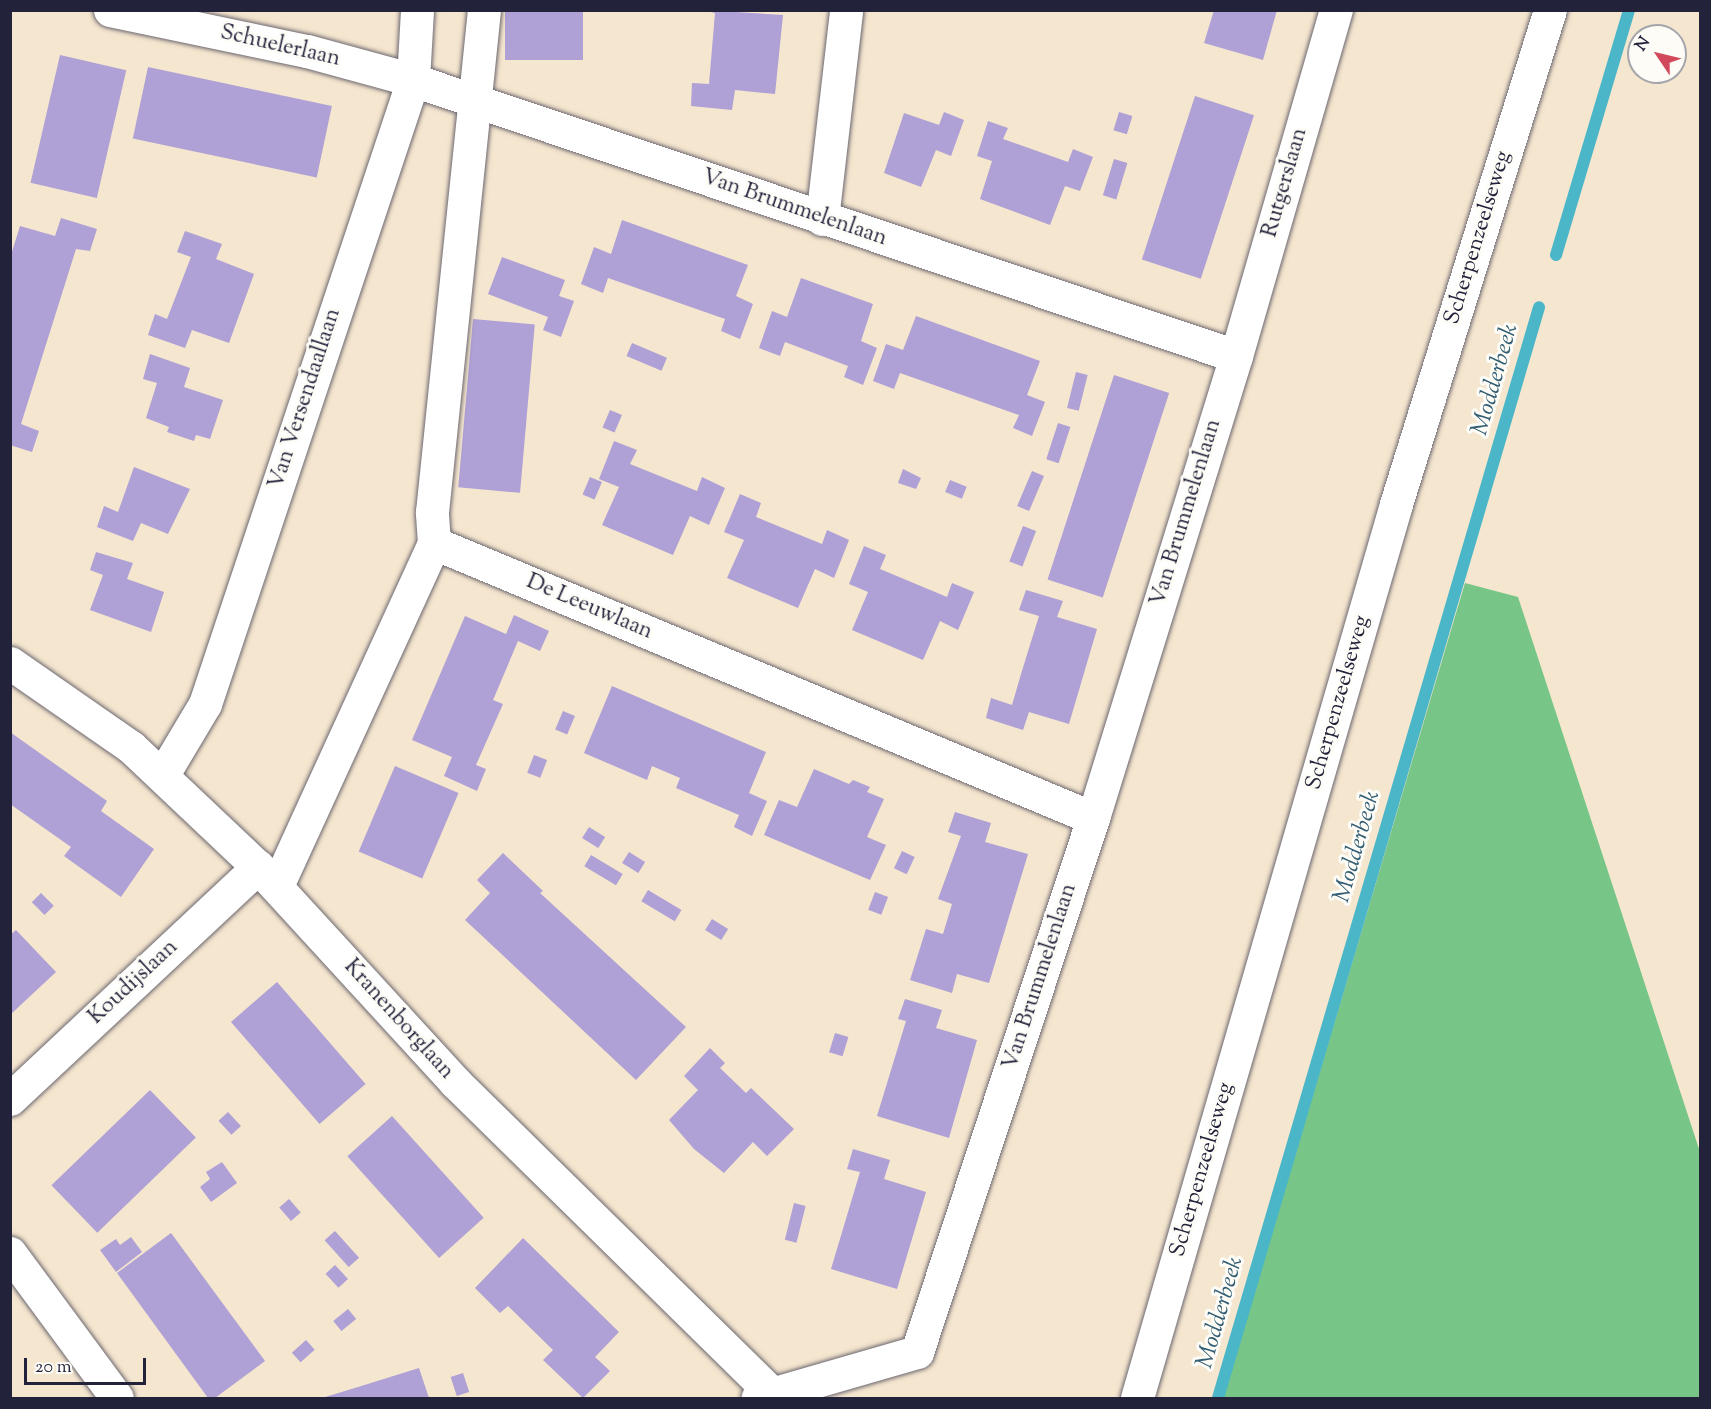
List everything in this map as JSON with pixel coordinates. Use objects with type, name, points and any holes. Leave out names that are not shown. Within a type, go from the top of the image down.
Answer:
[{"type":"street","name":"Schuelerlaan","points":[[110,10],[307,51],[413,80]]},
{"type":"street","name":"Van Versendaallaan","points":[[162,777],[205,704],[413,80],[417,10]]},
{"type":"street","points":[[267,876],[434,543],[432,512],[484,10]]},
{"type":"street","points":[[822,219],[846,10]]},
{"type":"street","name":"Rutgerslaan","points":[[1236,356],[1335,10]]},
{"type":"street","name":"Scherpenzeelseweg","points":[[1137,1398],[1396,504],[1550,10]]},
{"type":"street","name":"Van Brummelenlaan","points":[[413,80],[1236,356],[1093,818],[918,1352],[765,1396]]},
{"type":"street","name":"De Leeuwlaan","points":[[434,543],[1093,818]]},
{"type":"street","name":"Kranenborglaan","points":[[10,663],[131,747],[267,876],[455,1083],[765,1396]]},
{"type":"street","name":"Koudijslaan","points":[[10,1099],[267,876]]},
{"type":"street","points":[[10,1253],[117,1398]]},
{"type":"green space","points":[[1465,583],[1518,597],[1700,1152],[1700,1398],[1223,1398]]},
{"type":"building","points":[[505,10],[583,10],[583,60],[505,60]]},
{"type":"building","points":[[703,10],[783,15],[775,94],[735,90],[732,110],[691,106],[692,83],[709,84],[715,13]]},
{"type":"building","points":[[1214,10],[1277,10],[1263,60],[1204,43]]},
{"type":"building","points":[[60,55],[126,70],[97,198],[31,183]]},
{"type":"building","points":[[148,67],[332,106],[317,177],[133,138]]},
{"type":"building","points":[[1195,96],[1254,115],[1201,279],[1142,260]]},
{"type":"building","points":[[944,112],[964,120],[951,156],[936,150],[921,187],[884,173],[904,113],[939,125]]},
{"type":"building","points":[[1119,112],[1132,116],[1127,134],[1113,130]]},
{"type":"building","points":[[988,121],[1008,128],[1003,139],[1068,162],[1073,149],[1093,157],[1080,191],[1065,186],[1050,225],[980,199],[992,161],[977,156]]},
{"type":"building","points":[[1114,159],[1127,163],[1116,199],[1103,195]]},
{"type":"building","points":[[61,218],[97,229],[90,251],[76,249],[21,424],[39,431],[32,452],[10,445],[10,258],[20,226],[55,236]]},
{"type":"building","points":[[622,220],[748,265],[736,296],[753,304],[740,339],[721,331],[725,319],[608,278],[603,293],[581,284],[594,247],[611,254]]},
{"type":"building","points":[[185,231],[222,244],[216,259],[254,274],[229,343],[192,330],[185,348],[148,335],[155,314],[167,319],[191,257],[177,252]]},
{"type":"building","points":[[502,257],[565,280],[559,296],[574,301],[561,337],[543,330],[548,317],[488,294]]},
{"type":"building","points":[[801,278],[873,304],[861,341],[877,348],[863,385],[844,377],[848,366],[785,342],[780,356],[759,348],[772,311],[787,317]]},
{"type":"building","points":[[916,316],[1040,361],[1027,395],[1045,402],[1032,436],[1013,428],[1019,415],[900,373],[894,389],[873,381],[886,344],[903,350]]},
{"type":"building","points":[[473,319],[535,324],[520,493],[458,487]]},
{"type":"building","points":[[632,343],[667,358],[662,371],[627,356]]},
{"type":"building","points":[[150,354],[190,368],[184,387],[223,400],[210,439],[196,435],[194,441],[167,432],[169,427],[146,418],[157,383],[143,379]]},
{"type":"building","points":[[1076,372],[1088,375],[1079,411],[1067,408]]},
{"type":"building","points":[[1114,375],[1169,393],[1103,597],[1048,579]]},
{"type":"building","points":[[610,410],[622,415],[615,433],[603,427]]},
{"type":"building","points":[[1058,423],[1070,427],[1059,463],[1046,459]]},
{"type":"building","points":[[614,441],[637,450],[630,464],[697,491],[702,477],[725,488],[709,525],[690,516],[673,555],[602,525],[619,487],[599,479]]},
{"type":"building","points":[[134,467],[190,489],[168,534],[141,523],[133,541],[97,527],[104,506],[118,512]]},
{"type":"building","points":[[903,469],[921,478],[916,489],[898,483]]},
{"type":"building","points":[[1032,471],[1044,476],[1029,511],[1017,506]]},
{"type":"building","points":[[590,477],[602,482],[595,500],[583,494]]},
{"type":"building","points":[[950,480],[967,487],[962,499],[945,492]]},
{"type":"building","points":[[740,494],[761,503],[756,517],[822,544],[827,530],[849,540],[834,578],[815,569],[798,608],[727,578],[744,540],[724,532]]},
{"type":"building","points":[[1023,526],[1036,531],[1022,566],[1009,561]]},
{"type":"building","points":[[864,546],[886,555],[880,569],[947,597],[952,583],[974,592],[958,630],[940,621],[923,660],[852,630],[868,592],[849,584]]},
{"type":"building","points":[[96,552],[133,563],[127,579],[164,592],[151,632],[90,610],[103,575],[90,570]]},
{"type":"building","points":[[1026,590],[1063,601],[1057,617],[1097,629],[1069,724],[1029,712],[1023,730],[986,718],[991,698],[1012,705],[1039,616],[1019,610]]},
{"type":"building","points":[[514,615],[549,631],[540,651],[518,641],[493,700],[503,704],[476,765],[486,769],[477,791],[444,776],[452,757],[412,740],[465,616],[506,634]]},
{"type":"building","points":[[612,686],[766,752],[749,793],[767,801],[752,836],[734,827],[739,815],[676,788],[680,778],[652,766],[647,780],[584,753]]},
{"type":"building","points":[[563,711],[575,716],[567,734],[555,729]]},
{"type":"building","points":[[10,732],[107,801],[101,811],[154,849],[121,897],[64,856],[71,847],[10,804]]},
{"type":"building","points":[[534,755],[547,760],[540,778],[527,773]]},
{"type":"building","points":[[395,766],[459,793],[422,879],[359,852]]},
{"type":"building","points":[[814,769],[849,784],[853,780],[870,787],[867,792],[884,799],[867,837],[886,845],[870,880],[764,835],[779,800],[797,807]]},
{"type":"building","points":[[955,812],[991,823],[985,842],[1028,854],[989,983],[957,974],[952,993],[910,980],[926,929],[943,934],[952,904],[938,899],[961,836],[948,832]]},
{"type":"building","points":[[589,827],[605,837],[598,848],[582,838]]},
{"type":"building","points":[[902,851],[915,857],[907,874],[894,868]]},
{"type":"building","points":[[629,852],[645,862],[638,873],[622,863]]},
{"type":"building","points":[[503,853],[543,891],[540,893],[686,1027],[636,1080],[465,920],[490,893],[477,880]]},
{"type":"building","points":[[591,855],[623,874],[616,885],[584,866]]},
{"type":"building","points":[[648,890],[681,910],[675,921],[641,901]]},
{"type":"building","points":[[875,892],[888,897],[881,915],[868,910]]},
{"type":"building","points":[[41,893],[54,906],[45,915],[32,902]]},
{"type":"building","points":[[712,919],[728,929],[721,940],[705,930]]},
{"type":"building","points":[[16,930],[56,972],[10,1015],[10,935]]},
{"type":"building","points":[[277,982],[366,1084],[320,1124],[231,1022]]},
{"type":"building","points":[[905,999],[942,1010],[936,1028],[977,1040],[949,1138],[877,1116],[906,1021],[898,1019]]},
{"type":"building","points":[[835,1033],[848,1037],[843,1056],[829,1052]]},
{"type":"building","points":[[710,1048],[725,1063],[720,1068],[746,1093],[751,1088],[794,1129],[767,1156],[753,1142],[724,1173],[694,1149],[669,1120],[698,1090],[684,1076]]},
{"type":"building","points":[[150,1090],[196,1137],[97,1233],[51,1185]]},
{"type":"building","points":[[228,1112],[241,1126],[231,1135],[218,1121]]},
{"type":"building","points":[[392,1116],[484,1218],[439,1258],[347,1156]]},
{"type":"building","points":[[853,1149],[890,1160],[884,1179],[926,1192],[897,1289],[831,1269],[860,1172],[847,1169]]},
{"type":"building","points":[[222,1162],[237,1183],[211,1202],[200,1187],[210,1179],[206,1172]]},
{"type":"building","points":[[289,1199],[301,1213],[291,1221],[279,1208]]},
{"type":"building","points":[[794,1203],[806,1206],[796,1243],[785,1240]]},
{"type":"building","points":[[335,1231],[359,1258],[349,1267],[325,1240]]},
{"type":"building","points":[[171,1233],[265,1361],[215,1398],[208,1398],[117,1273]]},
{"type":"building","points":[[131,1237],[142,1252],[116,1272],[100,1250],[116,1239],[120,1245]]},
{"type":"building","points":[[523,1238],[619,1332],[595,1357],[610,1371],[583,1398],[543,1360],[553,1350],[508,1306],[500,1313],[475,1288]]},
{"type":"building","points":[[335,1265],[348,1279],[338,1288],[325,1274]]},
{"type":"building","points":[[348,1309],[356,1319],[341,1331],[333,1321]]},
{"type":"building","points":[[306,1340],[315,1350],[301,1362],[292,1353]]},
{"type":"building","points":[[419,1368],[429,1398],[322,1398],[358,1387]]},
{"type":"building","points":[[463,1373],[469,1392],[457,1396],[451,1377]]},
{"type":"waterway","name":"Modderbeek","points":[[1556,255],[1629,10]]},
{"type":"waterway","name":"Modderbeek","points":[[1218,1398],[1539,307]]}]
